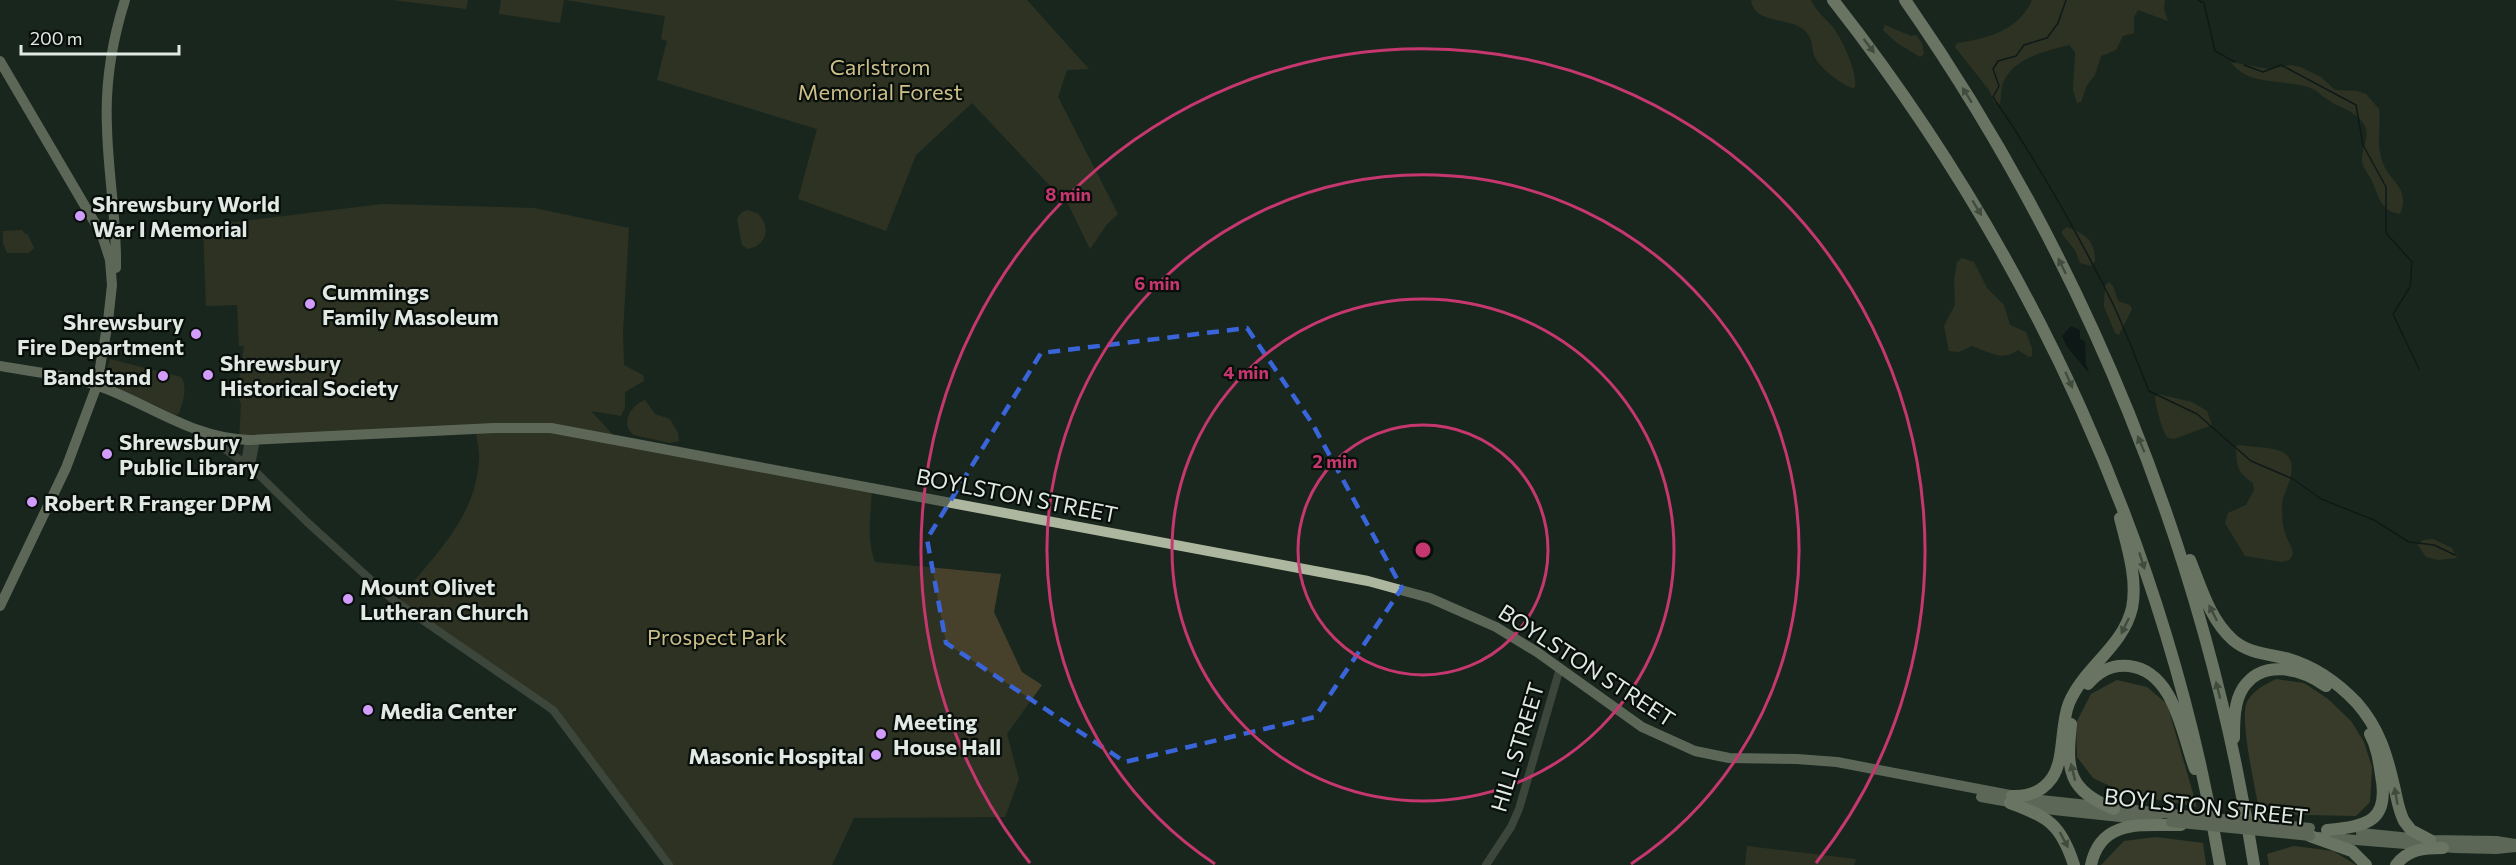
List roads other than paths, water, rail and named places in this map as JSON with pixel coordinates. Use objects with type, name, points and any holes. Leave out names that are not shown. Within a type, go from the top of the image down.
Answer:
[{"type":"highway","points":[[1833,0],[1918,115],[1995,238],[2052,345],[2107,467],[2166,633],[2191,723],[2210,810],[2218,865]]},
{"type":"highway","points":[[1905,0],[1976,109],[2048,238],[2098,342],[2208,604],[2223,629],[2246,649],[2292,660],[2317,670],[2356,702],[2378,731],[2385,748],[2398,806],[2404,821],[2411,830],[2430,840]]},
{"type":"highway","points":[[2011,799],[2028,796],[2041,790],[2052,778],[2063,723],[2070,701],[2085,677],[2118,639],[2128,620],[2133,602],[2132,576],[2107,467]]},
{"type":"highway","points":[[2154,477],[2198,612],[2233,754],[2257,865]]},
{"type":"highway","points":[[2114,808],[2085,795],[2074,781],[2070,769],[2070,732],[2074,709],[2087,685],[2102,671],[2123,665],[2138,667],[2149,672],[2166,690],[2210,810]]},
{"type":"highway","points":[[2233,754],[2234,720],[2238,701],[2244,688],[2256,676],[2273,669],[2292,670],[2312,677],[2332,690],[2359,717],[2373,739],[2380,765],[2384,799],[2380,811],[2369,822],[2355,827],[2327,830]]},
{"type":"highway","points":[[2011,799],[2050,821],[2064,838],[2074,865]]},
{"type":"highway","points":[[2091,865],[2101,841],[2115,830],[2171,821],[2195,825]]},
{"type":"highway","points":[[2310,832],[2349,849],[2366,865]]},
{"type":"highway","points":[[2396,865],[2414,850],[2443,848]]},
{"type":"main road","points":[[112,283],[116,270],[116,234],[107,129],[108,83],[111,53],[125,0]]},
{"type":"main road","points":[[0,61],[103,238],[110,260],[112,283],[97,385],[66,468],[0,606]]},
{"type":"main road","points":[[103,238],[113,219]]},
{"type":"main road","points":[[103,238],[110,240],[116,234]]},
{"type":"main road","name":"BOYLSTON STREET","points":[[0,366],[97,385],[201,433],[252,440],[551,428],[1383,584],[1430,598],[1510,635],[1642,727],[1691,750],[1726,758],[1830,761],[1897,774],[1947,789],[2011,799],[2114,808],[2171,821]]},
{"type":"main road","name":"BOYLSTON STREET","points":[[2011,799],[2054,810],[2310,832],[2443,848],[2496,849],[2516,846]]},
{"type":"main road","name":"BOYLSTON STREET","points":[[2195,825],[2310,832],[2327,830],[2430,840],[2496,841],[2516,846]]},
{"type":"street","points":[[201,433],[253,469],[307,522],[392,598],[553,710],[669,865]]},
{"type":"street","points":[[245,463],[252,440]]},
{"type":"street","points":[[252,440],[253,469]]},
{"type":"street","name":"HILL STREET","points":[[1486,865],[1511,828],[1519,809],[1560,668]]},
{"type":"waterway","points":[[2066,0],[2058,23],[2047,38],[2024,45],[2016,56],[1998,61],[1993,69],[1999,86],[1993,97],[2041,172],[2085,249],[2117,313],[2149,391],[2197,414],[2251,461],[2293,479],[2321,499],[2374,520],[2409,542],[2434,545],[2455,555]]},
{"type":"waterway","points":[[2198,0],[2204,3],[2215,51],[2235,62]]},
{"type":"waterway","points":[[2244,65],[2263,72],[2281,65],[2356,105],[2363,145],[2386,187],[2386,233],[2412,262],[2410,287],[2393,314],[2419,369]]},
{"type":"place","name":"Shrewsbury World War I Memorial","points":[[80,216]]},
{"type":"place","name":"Cummings Family Masoleum","points":[[310,304]]},
{"type":"place","name":"Shrewsbury Fire Department","points":[[196,334]]},
{"type":"place","name":"Shrewsbury Historical Society","points":[[208,375]]},
{"type":"place","name":"Bandstand","points":[[163,376]]},
{"type":"place","name":"Shrewsbury Public Library","points":[[107,454]]},
{"type":"place","name":"Robert R Franger DPM","points":[[32,502]]},
{"type":"place","name":"Mount Olivet Lutheran Church","points":[[348,599]]},
{"type":"place","name":"Media Center","points":[[368,710]]},
{"type":"place","name":"Meeting House Hall","points":[[881,734]]},
{"type":"place","name":"Masonic Hospital","points":[[876,755]]},
{"type":"park label","name":"Carlstrom Memorial Forest","points":[[880,78]]},
{"type":"park label","name":"Prospect Park","points":[[717,636]]}]
